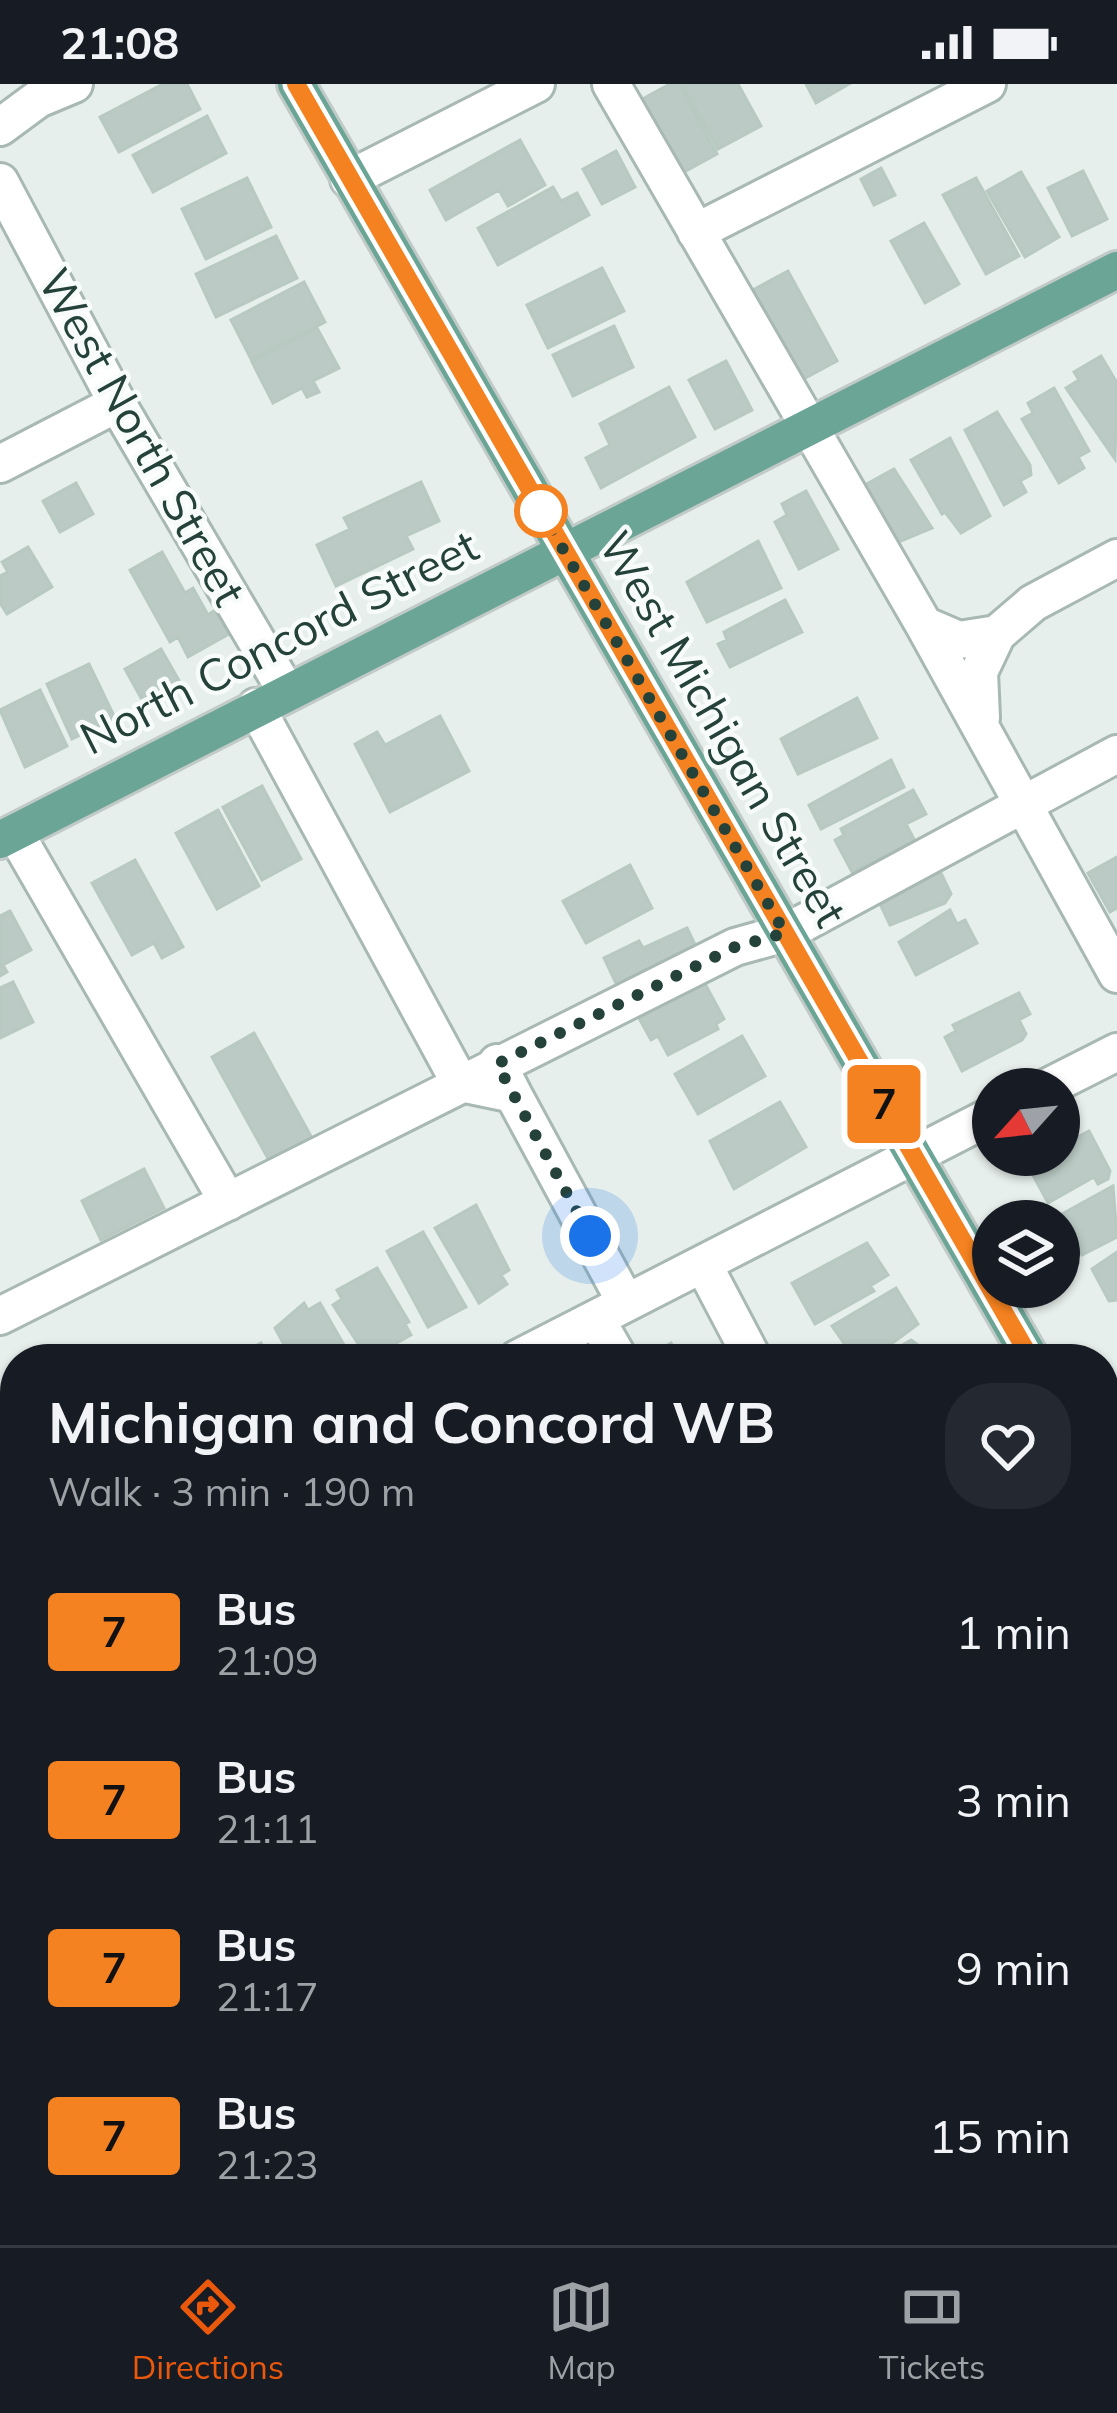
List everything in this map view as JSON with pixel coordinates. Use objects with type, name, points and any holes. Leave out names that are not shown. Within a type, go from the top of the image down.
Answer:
[{"type":"main road","name":"West Michigan Street","points":[[296,84],[1022,1344]]},
{"type":"main road","name":"North Concord Street","points":[[7,837],[1117,270]]},
{"type":"street","points":[[0,127],[38,99],[74,84]]},
{"type":"street","points":[[349,179],[536,84]]},
{"type":"street","points":[[610,84],[924,625],[1117,974]]},
{"type":"street","points":[[696,232],[987,84]]},
{"type":"street","name":"West North Street","points":[[0,182],[271,699],[460,1083]]},
{"type":"street","points":[[0,464],[118,403]]},
{"type":"street","points":[[981,727],[980,671],[997,634],[1033,603],[1117,558]]},
{"type":"street","points":[[924,625],[959,640],[997,634]]},
{"type":"street","points":[[0,1316],[460,1083],[505,1079],[735,947],[785,933],[1117,754]]},
{"type":"street","points":[[7,837],[228,1202]]},
{"type":"street","points":[[1080,1071],[1117,1052]]},
{"type":"street","points":[[505,1079],[611,1311],[616,1344]]},
{"type":"street","points":[[546,1344],[972,1126]]},
{"type":"street","points":[[703,1264],[746,1344]]},
{"type":"building","points":[[163,84],[187,84],[200,109],[119,152],[100,117]]},
{"type":"building","points":[[679,84],[717,154],[675,177],[635,103]]},
{"type":"building","points":[[682,84],[738,84],[761,126],[718,149]]},
{"type":"building","points":[[806,84],[849,84],[816,103]]},
{"type":"building","points":[[207,116],[226,153],[153,192],[133,155]]},
{"type":"building","points":[[520,140],[545,185],[508,206],[499,190],[446,220],[430,190]]},
{"type":"building","points":[[616,151],[635,187],[602,204],[583,169]]},
{"type":"building","points":[[881,168],[895,195],[874,205],[861,179]]},
{"type":"building","points":[[1083,171],[1107,219],[1072,236],[1048,188]]},
{"type":"building","points":[[1021,172],[1059,237],[1025,257],[987,191]]},
{"type":"building","points":[[247,178],[271,227],[206,259],[182,209]]},
{"type":"building","points":[[976,178],[1019,256],[986,274],[943,195]]},
{"type":"building","points":[[553,187],[561,201],[577,193],[589,215],[498,265],[478,228]]},
{"type":"building","points":[[924,223],[959,284],[925,303],[891,241]]},
{"type":"building","points":[[276,236],[297,278],[216,317],[196,274]]},
{"type":"building","points":[[602,268],[624,311],[548,348],[527,305]]},
{"type":"building","points":[[788,271],[837,361],[798,382],[749,292]]},
{"type":"building","points":[[304,282],[325,322],[251,359],[231,320]]},
{"type":"building","points":[[614,326],[633,367],[573,396],[553,355]]},
{"type":"building","points":[[317,328],[339,368],[313,381],[319,392],[307,397],[302,388],[273,403],[252,362]]},
{"type":"building","points":[[1101,356],[1117,383],[1115,459],[1066,388],[1079,380],[1074,372]]},
{"type":"building","points":[[726,361],[752,410],[715,429],[689,380]]},
{"type":"building","points":[[669,387],[695,437],[601,488],[586,458],[610,445],[600,424]]},
{"type":"building","points":[[1054,388],[1089,451],[1078,457],[1084,468],[1059,483],[1022,419],[1033,413],[1028,403]]},
{"type":"building","points":[[997,412],[1030,465],[1031,475],[1020,481],[1026,492],[1004,505],[965,430]]},
{"type":"building","points":[[950,438],[990,516],[961,533],[942,514],[911,460]]},
{"type":"building","points":[[894,469],[932,528],[891,545],[861,487]]},
{"type":"building","points":[[421,482],[439,521],[406,536],[413,549],[336,586],[317,545],[350,529],[344,518]]},
{"type":"building","points":[[76,483],[93,514],[60,532],[43,501]]},
{"type":"building","points":[[806,491],[838,549],[799,569],[775,522],[787,515],[782,504]]},
{"type":"building","points":[[758,541],[781,588],[707,622],[687,582]]},
{"type":"building","points":[[28,547],[52,587],[7,614],[0,603],[0,576],[8,572],[2,562]]},
{"type":"building","points":[[162,552],[185,593],[193,588],[208,615],[215,610],[229,634],[188,657],[178,637],[170,642],[130,570]]},
{"type":"building","points":[[785,600],[802,632],[730,667],[718,644],[727,640],[724,632]]},
{"type":"building","points":[[161,649],[181,684],[145,705],[125,669]]},
{"type":"building","points":[[89,664],[115,718],[72,739],[47,684]]},
{"type":"building","points":[[40,690],[67,746],[25,767],[0,710]]},
{"type":"building","points":[[857,698],[877,738],[798,774],[781,739]]},
{"type":"building","points":[[440,716],[469,771],[390,812],[355,744],[377,732],[385,745]]},
{"type":"building","points":[[891,760],[904,787],[821,829],[809,805]]},
{"type":"building","points":[[262,786],[301,859],[262,880],[223,807]]},
{"type":"building","points":[[913,790],[926,814],[906,824],[915,841],[852,872],[835,840],[844,835],[841,829]]},
{"type":"building","points":[[218,810],[259,886],[217,909],[176,833]]},
{"type":"building","points":[[1117,857],[1117,908],[1110,912],[1088,873]]},
{"type":"building","points":[[135,860],[183,947],[162,958],[154,943],[132,955],[92,883]]},
{"type":"building","points":[[630,865],[652,908],[586,943],[563,901]]},
{"type":"building","points":[[939,869],[951,894],[945,903],[890,925],[875,893]]},
{"type":"building","points":[[950,910],[957,924],[965,920],[977,943],[916,975],[899,942]]},
{"type":"building","points":[[10,911],[31,950],[3,965],[7,972],[0,976],[0,916]]},
{"type":"building","points":[[687,928],[701,957],[621,994],[604,958],[639,941],[643,948]]},
{"type":"building","points":[[703,980],[724,1019],[716,1024],[718,1029],[668,1055],[658,1036],[651,1040],[639,1018],[648,1013],[645,1006]]},
{"type":"building","points":[[13,982],[33,1022],[0,1038],[0,988]]},
{"type":"building","points":[[1019,993],[1030,1014],[1019,1020],[1026,1034],[1022,1040],[962,1071],[945,1037],[956,1031],[953,1025]]},
{"type":"building","points":[[254,1033],[313,1140],[271,1164],[212,1057]]},
{"type":"building","points":[[742,1036],[765,1076],[698,1114],[675,1074]]},
{"type":"building","points":[[780,1102],[806,1147],[734,1189],[710,1141]]},
{"type":"building","points":[[1089,1131],[1110,1171],[1108,1179],[1098,1184],[1094,1177],[1046,1200],[1033,1176],[1080,1176],[1080,1136]]},
{"type":"building","points":[[144,1169],[164,1208],[101,1240],[82,1201]]},
{"type":"building","points":[[1113,1186],[1117,1237],[1082,1255],[1080,1251],[1080,1204]]},
{"type":"building","points":[[476,1205],[509,1270],[501,1275],[507,1284],[479,1303],[435,1228]]},
{"type":"building","points":[[423,1232],[466,1307],[428,1327],[387,1251]]},
{"type":"building","points":[[867,1243],[888,1275],[870,1286],[874,1291],[815,1324],[792,1283]]},
{"type":"building","points":[[1117,1252],[1117,1300],[1109,1301],[1092,1269]]},
{"type":"building","points":[[377,1268],[409,1322],[405,1324],[411,1335],[395,1344],[358,1344],[333,1305],[342,1299],[337,1290]]},
{"type":"building","points":[[896,1288],[918,1324],[891,1344],[845,1344],[832,1326]]},
{"type":"building","points":[[304,1303],[308,1310],[320,1303],[343,1344],[284,1344],[275,1328]]},
{"type":"bus line","name":"7","points":[[296,84],[1022,1344]]},
{"type":"route","points":[[541,511],[785,933],[735,947],[497,1064],[590,1236]]}]
